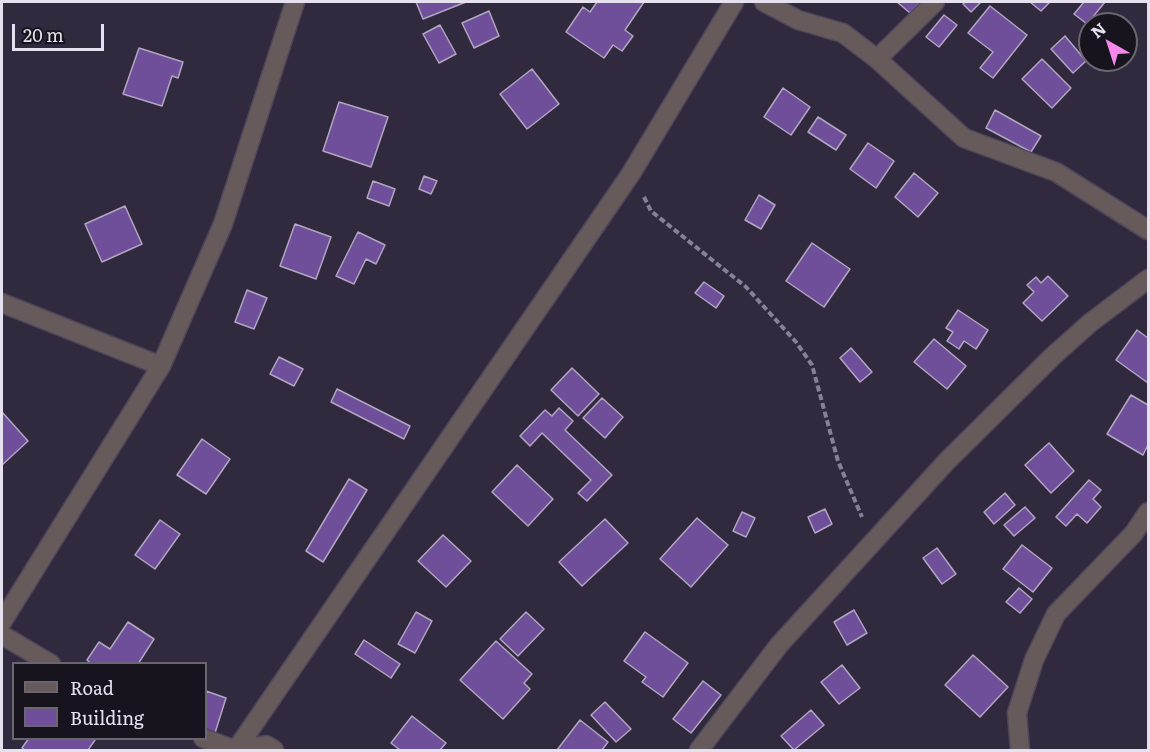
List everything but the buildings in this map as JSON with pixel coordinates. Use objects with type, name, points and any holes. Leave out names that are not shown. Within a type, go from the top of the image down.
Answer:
[{"type":"street","points":[[2,622],[161,366],[223,224],[295,2]]},
{"type":"street","points":[[236,750],[632,172],[734,2]]},
{"type":"street","points":[[764,2],[798,20],[843,33],[877,59],[964,138],[1056,172],[1149,230]]},
{"type":"street","points":[[877,59],[935,2]]},
{"type":"street","points":[[699,750],[779,645],[872,540],[1053,356],[1090,323],[1149,279]]},
{"type":"street","points":[[2,303],[161,366]]},
{"type":"street","points":[[1020,750],[1017,713],[1034,660],[1056,614],[1134,533],[1149,512]]},
{"type":"street","points":[[2,635],[49,662]]},
{"type":"street","points":[[207,739],[236,750],[266,745],[274,750]]},
{"type":"path","points":[[632,172],[651,211],[746,287],[796,342],[812,365],[838,460],[872,540]]}]
